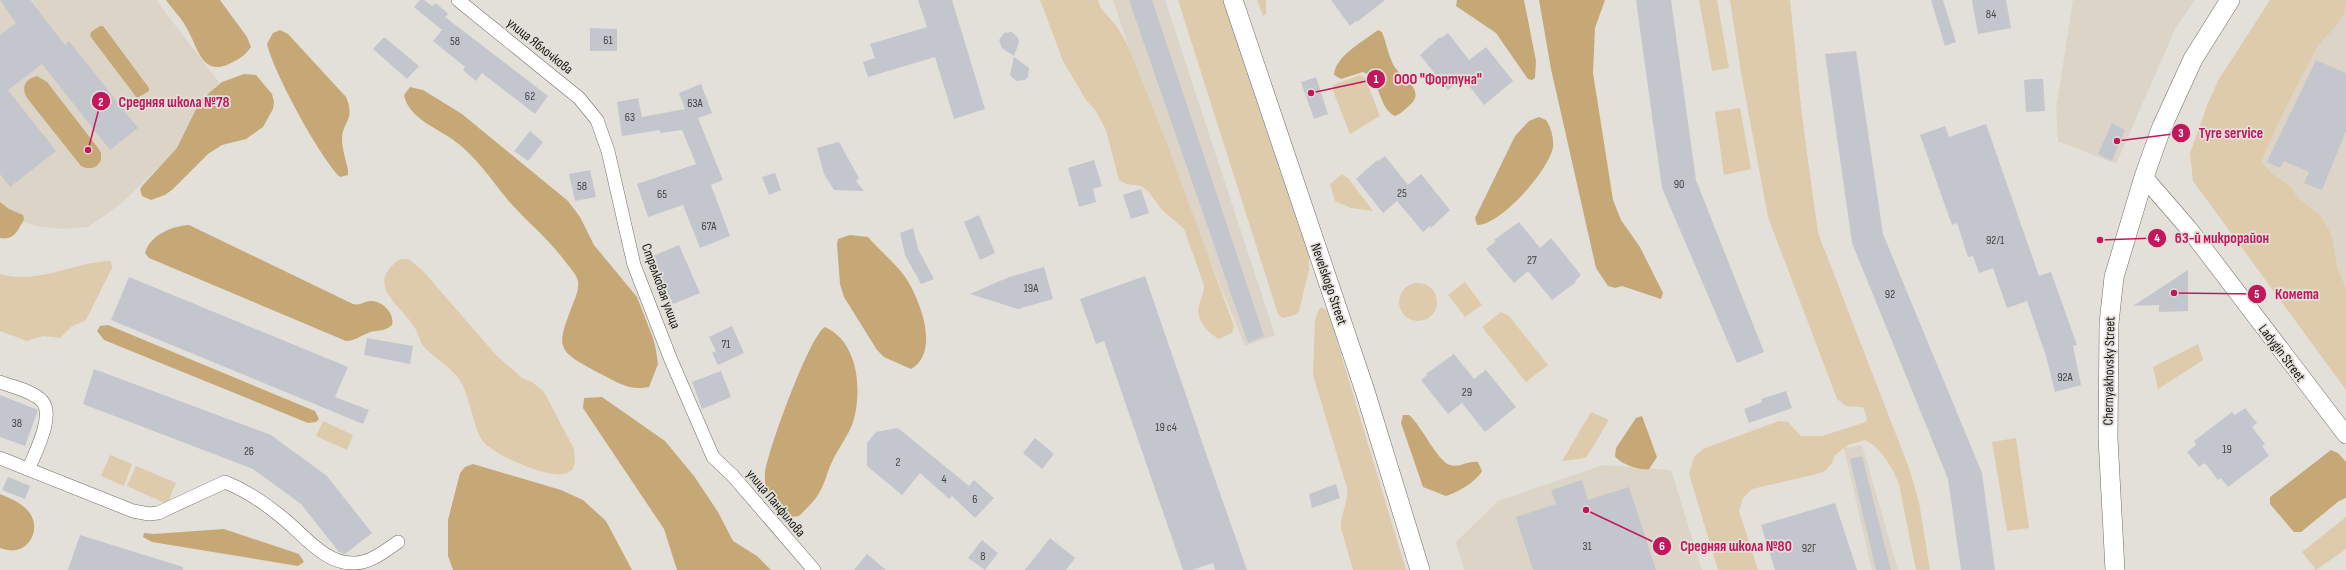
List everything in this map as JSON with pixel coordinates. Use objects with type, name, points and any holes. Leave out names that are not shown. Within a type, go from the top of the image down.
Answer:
[{"type":"main road","name":"Nevelskogo Street","points":[[1233,0],[1365,392],[1420,570]]},
{"type":"main road","name":"Chernyakhovsky Street","points":[[2115,570],[2108,438],[2110,323],[2114,277],[2144,177],[2161,129],[2193,59],[2230,0]]},
{"type":"street","name":"улица Яблочкова","points":[[458,0],[579,98],[597,120]]},
{"type":"street","name":"Стрелковая улица","points":[[597,120],[608,151],[634,265],[671,360],[713,458]]},
{"type":"street","name":"Ladygin Street","points":[[2144,177],[2189,229],[2346,435]]},
{"type":"street","points":[[0,382],[34,395],[43,401],[47,410],[47,420],[29,468]]},
{"type":"street","points":[[0,458],[29,468],[133,510],[149,514],[158,513],[225,482],[246,491],[332,559],[347,563],[364,562],[398,542]]},
{"type":"street","name":"улица Панфилова","points":[[713,458],[733,476],[814,570]]},
{"type":"shaded area","points":[[0,0],[156,0],[230,97],[122,203],[88,227],[61,229],[37,226],[10,219],[0,238]]},
{"type":"shaded area","points":[[166,0],[220,0],[247,37],[251,47],[242,57],[229,64],[220,67],[212,66],[206,63],[197,50],[184,23]]},
{"type":"shaded area","points":[[1040,0],[1098,0],[1101,8],[1118,28],[1126,42],[1161,128],[1234,326],[1232,333],[1219,339],[1203,325],[1201,321],[1198,311],[1204,285],[1184,229],[1162,210],[1148,191],[1141,186],[1126,184],[1119,180],[1106,130],[1096,111],[1086,100],[1063,61]]},
{"type":"shaded area","points":[[1113,0],[1165,0],[1275,335],[1245,346],[1151,116]]},
{"type":"shaded area","points":[[1178,0],[1223,0],[1288,186],[1309,256],[1309,270],[1299,311],[1295,315],[1282,318],[1278,314]]},
{"type":"shaded area","points":[[1257,0],[1266,0],[1266,14],[1263,16]]},
{"type":"shaded area","points":[[1457,0],[1524,0],[1536,61],[1535,78],[1532,80],[1528,79],[1496,33],[1456,6]]},
{"type":"shaded area","points":[[1539,0],[1605,0],[1595,28],[1593,73],[1613,200],[1621,220],[1640,247],[1663,293],[1661,299],[1622,286],[1615,288],[1608,286],[1596,268],[1551,69]]},
{"type":"shaded area","points":[[1699,0],[1717,0],[1729,68],[1712,71]]},
{"type":"shaded area","points":[[1730,0],[1790,0],[1802,116],[1818,233],[1909,468],[1919,502],[1930,570],[1916,570],[1899,484],[1890,465],[1881,453],[1871,443],[1865,440],[1848,445],[1835,455],[1832,463],[1825,471],[1752,489],[1743,498],[1739,511],[1758,570],[1718,570],[1689,474],[1694,457],[1703,449],[1779,421],[1788,422],[1801,436],[1822,436],[1866,422],[1867,418],[1863,407],[1846,406],[1837,399],[1768,217],[1741,73]]},
{"type":"shaded area","points":[[2073,0],[2195,0],[2176,27],[2116,164],[2058,141],[2056,109]]},
{"type":"shaded area","points":[[2270,0],[2346,0],[2343,16],[2339,23],[2319,44],[2303,73],[2269,143],[2262,163],[2271,173],[2289,185],[2298,198],[2319,214],[2328,228],[2333,242],[2337,268],[2346,288],[2346,390],[2193,181],[2190,153],[2208,103],[2219,79]]},
{"type":"shaded area","points":[[2346,0],[2346,317],[2230,160]]},
{"type":"shaded area","points":[[100,26],[103,26],[149,88],[149,91],[137,98],[90,36],[91,32]]},
{"type":"shaded area","points":[[280,30],[288,34],[346,97],[350,111],[342,139],[348,175],[340,177],[331,167],[298,114],[278,74],[267,44],[273,33]]},
{"type":"shaded area","points":[[1378,30],[1382,32],[1395,67],[1414,88],[1415,93],[1415,99],[1410,105],[1395,116],[1385,107],[1374,82],[1369,76],[1363,72],[1341,79],[1334,75],[1339,62],[1345,55]]},
{"type":"shaded area","points":[[244,74],[256,75],[272,94],[274,102],[273,109],[263,127],[246,139],[222,145],[208,154],[165,195],[151,200],[142,196],[140,189],[177,148],[200,101],[222,82]]},
{"type":"shaded area","points":[[1360,75],[1365,77],[1380,116],[1350,134],[1333,91],[1333,85]]},
{"type":"shaded area","points":[[37,76],[47,82],[98,148],[101,153],[101,160],[95,167],[87,168],[81,166],[27,98],[24,90],[25,84],[33,77]]},
{"type":"shaded area","points":[[410,87],[423,90],[462,114],[568,201],[580,217],[594,245],[637,297],[653,338],[658,364],[649,387],[636,388],[619,383],[586,366],[567,353],[563,346],[562,339],[564,329],[578,291],[578,281],[576,275],[558,252],[514,207],[468,152],[452,139],[417,116],[411,110],[404,95]]},
{"type":"shaded area","points":[[1740,108],[1751,169],[1724,175],[1715,112]]},
{"type":"shaded area","points":[[1539,117],[1546,120],[1551,130],[1553,147],[1550,157],[1534,182],[1510,207],[1487,223],[1477,225],[1475,218],[1515,136],[1529,121]]},
{"type":"shaded area","points":[[1342,174],[1348,178],[1373,211],[1351,208],[1335,201],[1330,184]]},
{"type":"shaded area","points":[[0,202],[9,209],[23,215],[24,219],[18,230],[9,238],[0,238]]},
{"type":"shaded area","points":[[189,225],[353,304],[371,301],[380,303],[390,313],[392,317],[392,325],[386,329],[371,332],[346,341],[149,258],[145,253],[152,241],[157,236],[176,227]]},
{"type":"shaded area","points":[[850,235],[868,237],[905,277],[914,293],[923,316],[926,341],[924,352],[919,362],[911,369],[884,357],[877,350],[844,297],[840,284],[837,244],[838,239]]},
{"type":"shaded area","points":[[400,259],[409,259],[423,271],[496,355],[522,378],[532,382],[544,392],[574,449],[575,463],[572,470],[565,474],[555,474],[544,472],[518,463],[494,450],[480,437],[467,396],[460,381],[452,371],[424,347],[409,319],[388,295],[385,286],[385,278],[389,269]]},
{"type":"shaded area","points":[[111,261],[112,268],[86,320],[71,327],[60,338],[43,336],[27,341],[0,331],[0,274],[14,277],[28,277],[97,262]]},
{"type":"shaded area","points":[[1465,282],[1482,305],[1465,317],[1448,295]]},
{"type":"shaded area","points":[[1414,283],[1422,283],[1429,286],[1434,291],[1437,302],[1434,313],[1429,318],[1422,321],[1414,321],[1407,318],[1402,313],[1399,306],[1399,298],[1402,291],[1407,286]]},
{"type":"shaded area","points":[[1322,307],[1328,311],[1406,570],[1353,570],[1341,528],[1347,498],[1347,488],[1313,375],[1315,320],[1319,309]]},
{"type":"shaded area","points":[[1501,312],[1509,316],[1548,365],[1526,382],[1482,327]]},
{"type":"shaded area","points":[[108,325],[315,411],[319,419],[316,422],[308,423],[104,340],[97,331],[100,326]]},
{"type":"shaded area","points":[[825,327],[836,334],[845,343],[855,367],[857,394],[854,419],[847,436],[830,466],[819,493],[799,516],[791,517],[783,515],[772,504],[766,489],[765,473],[773,443],[790,395],[818,334]]},
{"type":"shaded area","points":[[2198,344],[2203,360],[2158,389],[2153,367]]},
{"type":"shaded area","points":[[602,397],[665,441],[694,476],[718,512],[733,541],[757,556],[771,570],[677,570],[664,529],[583,408],[584,398]]},
{"type":"shaded area","points":[[1591,412],[1609,420],[1586,458],[1562,461]]},
{"type":"shaded area","points":[[1403,415],[1409,415],[1414,420],[1445,462],[1454,466],[1478,462],[1482,471],[1476,479],[1456,492],[1446,496],[1423,487],[1401,423]]},
{"type":"shaded area","points":[[1642,416],[1657,457],[1649,469],[1636,468],[1621,462],[1615,456],[1616,448],[1636,418]]},
{"type":"shaded area","points":[[323,421],[353,435],[347,450],[316,436]]},
{"type":"shaded area","points":[[2016,438],[2029,528],[2007,531],[1992,442]]},
{"type":"shaded area","points":[[1862,445],[1898,570],[1872,570],[1844,448]]},
{"type":"shaded area","points":[[2331,450],[2338,453],[2346,462],[2346,498],[2339,501],[2301,532],[2294,532],[2270,504],[2270,497]]},
{"type":"shaded area","points":[[110,455],[132,464],[124,486],[101,476]]},
{"type":"shaded area","points":[[473,464],[561,490],[583,500],[606,521],[632,570],[453,570],[448,556],[448,520],[460,473],[465,467]]},
{"type":"shaded area","points":[[1603,465],[1671,470],[1702,570],[1464,570],[1456,542],[1498,501]]},
{"type":"shaded area","points":[[136,466],[176,483],[167,504],[127,486]]},
{"type":"shaded area","points":[[0,494],[23,506],[33,519],[34,527],[30,541],[18,550],[0,548]]},
{"type":"shaded area","points":[[2346,517],[2346,549],[2316,570],[2302,552]]},
{"type":"shaded area","points":[[224,529],[299,554],[304,562],[298,566],[152,542],[143,537],[144,533],[154,534]]},
{"type":"building","points":[[0,0],[30,0],[65,45],[69,41],[138,128],[110,150],[42,64],[8,90],[56,151],[10,187],[0,174],[0,35],[16,23]]},
{"type":"building","points":[[420,0],[424,0],[432,6],[436,3],[448,14],[445,17],[548,96],[535,114],[482,73],[476,81],[463,70],[465,67],[433,41],[442,30],[414,7]]},
{"type":"building","points":[[918,0],[952,0],[985,109],[954,119],[935,57],[868,77],[863,62],[875,58],[870,44],[927,27]]},
{"type":"building","points":[[1129,0],[1152,0],[1264,336],[1248,343]]},
{"type":"building","points":[[1331,0],[1385,0],[1350,26]]},
{"type":"building","points":[[1636,0],[1671,0],[1696,180],[1764,352],[1737,363],[1662,188]]},
{"type":"building","points":[[1931,0],[1943,0],[1956,42],[1945,46]]},
{"type":"building","points":[[1972,0],[2006,0],[2011,28],[1978,34]]},
{"type":"building","points":[[590,28],[617,29],[617,51],[590,51]]},
{"type":"building","points":[[1012,32],[1018,38],[1019,42],[1014,56],[1002,48],[999,40],[1004,33]]},
{"type":"building","points":[[1448,33],[1469,60],[1486,47],[1513,81],[1484,105],[1463,78],[1448,90],[1420,55],[1440,37],[1441,38]]},
{"type":"building","points":[[384,37],[419,66],[407,79],[373,49]]},
{"type":"building","points":[[1856,51],[1883,234],[1982,473],[1995,570],[1961,570],[1948,479],[1852,243],[1825,54]]},
{"type":"building","points":[[1014,57],[1029,68],[1028,77],[1025,80],[1016,81],[1010,75]]},
{"type":"building","points":[[2316,60],[2346,73],[2346,131],[2322,190],[2304,183],[2309,172],[2284,161],[2280,168],[2267,162]]},
{"type":"building","points":[[1316,77],[1328,114],[1314,119],[1301,82]]},
{"type":"building","points":[[2043,79],[2045,111],[2026,112],[2024,80]]},
{"type":"building","points":[[701,84],[712,113],[698,118],[723,180],[711,185],[730,236],[700,248],[683,205],[648,217],[637,184],[696,164],[682,130],[660,133],[660,130],[622,136],[617,102],[638,98],[642,117],[685,109],[679,93]]},
{"type":"building","points":[[2112,123],[2125,130],[2112,161],[2098,154]]},
{"type":"building","points":[[1986,124],[2039,276],[2051,272],[2077,345],[2073,346],[2081,385],[2055,392],[2046,356],[2027,301],[2007,308],[1993,268],[1979,273],[1973,256],[1968,257],[1957,223],[1952,225],[1920,135],[1945,126],[1949,137]]},
{"type":"building","points":[[530,131],[543,142],[528,161],[514,151]]},
{"type":"building","points":[[839,142],[859,178],[856,181],[864,191],[834,190],[824,174],[817,148]]},
{"type":"building","points":[[1385,156],[1408,185],[1421,174],[1450,210],[1431,228],[1430,226],[1423,232],[1397,201],[1383,213],[1356,179],[1377,160],[1378,161]]},
{"type":"building","points":[[1094,160],[1102,186],[1093,189],[1096,202],[1079,207],[1068,168]]},
{"type":"building","points":[[590,170],[596,197],[575,201],[569,174]]},
{"type":"building","points":[[775,173],[781,190],[769,195],[762,177]]},
{"type":"building","points":[[1141,189],[1149,213],[1131,219],[1123,195]]},
{"type":"building","points":[[979,215],[995,253],[980,260],[964,222]]},
{"type":"building","points":[[1519,222],[1540,248],[1551,238],[1581,275],[1575,281],[1576,282],[1552,300],[1528,271],[1514,283],[1486,249],[1496,241],[1494,240]]},
{"type":"building","points":[[913,228],[918,249],[934,279],[921,284],[905,255],[900,233]]},
{"type":"building","points":[[679,245],[700,293],[673,304],[660,273],[655,275],[648,258]]},
{"type":"building","points":[[1044,267],[1053,299],[1018,309],[970,294],[1009,277]]},
{"type":"building","points":[[2188,270],[2188,311],[2159,312],[2159,305],[2133,306]]},
{"type":"building","points":[[1145,276],[1247,570],[1215,570],[1213,563],[1192,570],[1183,570],[1104,341],[1096,344],[1080,299]]},
{"type":"building","points":[[129,277],[348,367],[335,397],[369,410],[363,424],[111,320]]},
{"type":"building","points":[[732,326],[744,353],[718,365],[712,353],[716,351],[709,337]]},
{"type":"building","points":[[367,338],[413,346],[410,364],[364,355]]},
{"type":"building","points":[[1454,354],[1474,379],[1486,370],[1516,407],[1485,432],[1462,403],[1448,414],[1421,380],[1427,375],[1426,374]]},
{"type":"building","points":[[94,369],[271,435],[327,476],[372,533],[345,554],[339,552],[301,504],[253,469],[83,404]]},
{"type":"building","points":[[721,371],[731,397],[702,409],[692,382]]},
{"type":"building","points":[[1786,391],[1792,408],[1749,423],[1744,409],[1762,402],[1761,399]]},
{"type":"building","points":[[0,395],[38,410],[25,446],[0,437]]},
{"type":"building","points":[[2245,408],[2257,423],[2252,427],[2265,444],[2262,446],[2269,456],[2228,487],[2221,478],[2218,480],[2205,463],[2199,467],[2187,452],[2196,445],[2194,441],[2232,412],[2235,415]]},
{"type":"building","points":[[898,428],[969,486],[974,480],[994,498],[975,518],[952,496],[949,499],[920,473],[902,495],[867,466],[867,443],[876,432]]},
{"type":"building","points":[[1035,438],[1054,454],[1042,469],[1023,453]]},
{"type":"building","points":[[1862,456],[1891,570],[1876,570],[1850,459]]},
{"type":"building","points":[[8,477],[30,486],[25,499],[2,490]]},
{"type":"building","points":[[1582,480],[1588,500],[1629,487],[1656,570],[1533,570],[1516,517],[1556,504],[1551,490]]},
{"type":"building","points":[[1336,484],[1340,498],[1312,508],[1309,494]]},
{"type":"building","points":[[1835,503],[1857,570],[1775,570],[1761,525]]},
{"type":"building","points":[[80,535],[183,567],[183,570],[68,570]]},
{"type":"building","points":[[1050,538],[1075,558],[1066,570],[1025,570]]},
{"type":"building","points":[[982,540],[998,553],[985,570],[968,558]]},
{"type":"building","points":[[867,554],[886,570],[854,570]]},
{"type":"place","name":"ООО \"Фортуна\"","points":[[1311,93]]},
{"type":"place","name":"Tyre service","points":[[2117,141]]},
{"type":"place","name":"Средняя школа №78","points":[[88,150]]},
{"type":"place","name":"63-й микрорайон","points":[[2100,240]]},
{"type":"place","name":"Комета","points":[[2174,293]]},
{"type":"place","name":"Средняя школа №80","points":[[1586,510]]}]
